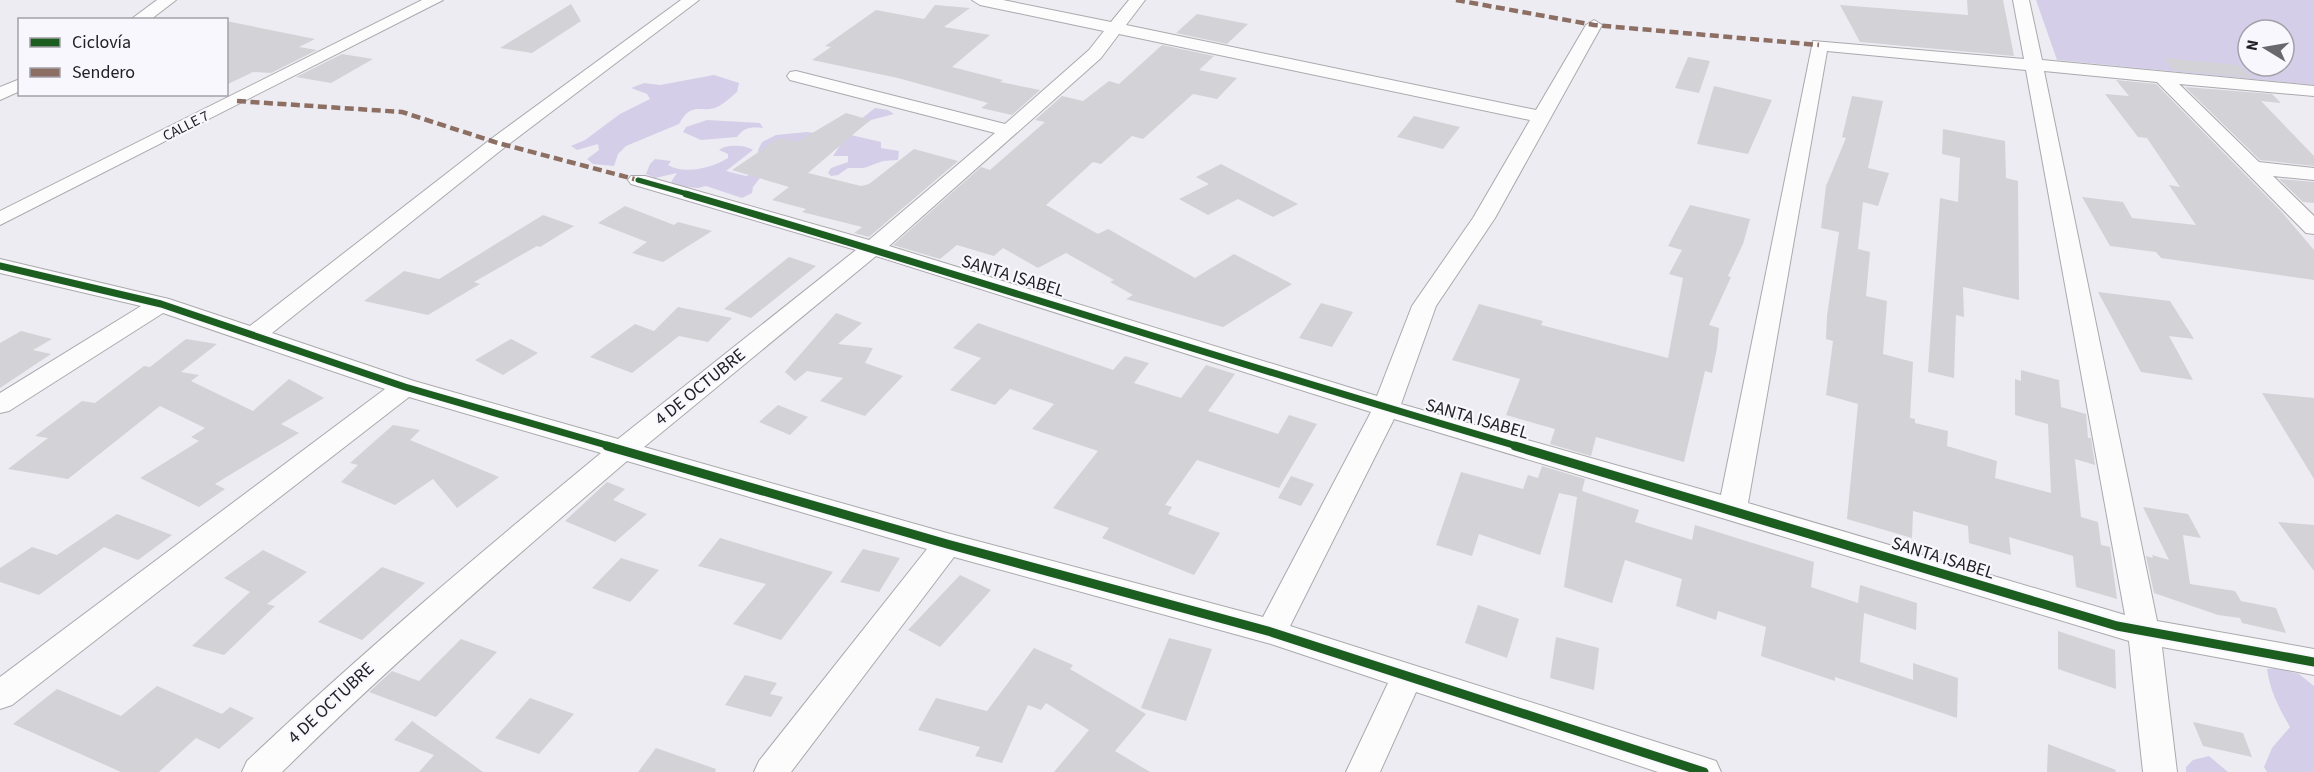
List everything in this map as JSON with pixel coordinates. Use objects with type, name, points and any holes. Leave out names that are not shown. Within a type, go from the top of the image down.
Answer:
[{"type":"street","points":[[141,18],[168,0]]},
{"type":"street","name":"CALLE 7","points":[[0,219],[435,0]]},
{"type":"street","points":[[253,336],[498,143],[691,0]]},
{"type":"street","points":[[981,0],[1117,26],[1541,117]]},
{"type":"street","name":"4 DE OCTUBRE","points":[[259,772],[356,678],[448,596],[622,450],[873,248],[1009,131],[1095,54],[1137,0]]},
{"type":"street","points":[[2021,0],[2144,633],[2160,772]]},
{"type":"street","points":[[1271,632],[1386,408],[1424,306],[1484,218],[1594,25]]},
{"type":"street","points":[[1733,509],[1819,45],[2034,63],[2314,91]]},
{"type":"street","points":[[2160,75],[2314,228]]},
{"type":"street","points":[[796,76],[1009,131]]},
{"type":"street","points":[[0,94],[18,85]]},
{"type":"street","points":[[218,96],[237,101]]},
{"type":"street","points":[[2256,168],[2314,174]]},
{"type":"street","name":"SANTA ISABEL","points":[[638,180],[873,248],[1386,408],[1733,509],[2144,633],[2314,662]]},
{"type":"street","points":[[0,266],[161,304],[405,387],[946,544],[1271,632],[1704,772]]},
{"type":"street","points":[[0,405],[161,304]]},
{"type":"street","points":[[0,695],[405,387]]},
{"type":"street","points":[[771,772],[946,544]]},
{"type":"street","points":[[1363,772],[1408,675]]},
{"type":"shaded area","points":[[2036,0],[2314,0],[2314,85],[2242,78],[2296,78],[2296,18],[2236,18],[2236,77],[2057,60]]},
{"type":"shaded area","points":[[714,75],[739,83],[737,92],[717,107],[688,112],[679,124],[626,146],[618,154],[614,166],[593,164],[587,159],[599,150],[598,144],[577,150],[571,146],[585,140],[620,114],[650,99],[647,94],[631,88],[644,83],[660,85]]},
{"type":"shaded area","points":[[875,108],[888,110],[894,114],[871,120],[851,135],[881,142],[881,148],[899,151],[898,160],[883,161],[864,168],[848,168],[838,175],[831,176],[828,173],[831,168],[848,162],[848,156],[833,156],[841,144],[760,178],[753,187],[752,193],[742,198],[706,186],[698,188],[675,186],[671,182],[677,173],[655,178],[646,174],[655,159],[671,161],[668,165],[682,170],[698,169],[728,158],[728,154],[719,150],[736,146],[753,150],[726,171],[746,176],[761,171],[758,150],[762,142],[776,135],[807,132],[822,134],[861,119]]},
{"type":"shaded area","points":[[707,120],[760,123],[763,128],[748,128],[737,137],[701,140],[683,132],[686,127]]},
{"type":"shaded area","points":[[2277,668],[2299,674],[2314,686],[2314,772],[2267,772],[2264,767],[2272,748],[2290,727],[2268,677],[2267,669]]},
{"type":"shaded area","points":[[2209,756],[2228,772],[2186,772],[2186,767],[2193,760]]},
{"type":"building","points":[[1967,0],[2003,0],[2014,56],[1860,42],[1840,5],[1968,15]]},
{"type":"building","points":[[571,4],[581,21],[532,53],[500,48]]},
{"type":"building","points":[[935,5],[970,8],[944,27],[990,35],[952,67],[1003,80],[1000,82],[1040,90],[1012,115],[981,108],[988,103],[898,78],[812,60],[831,47],[825,46],[876,10],[924,19]]},
{"type":"building","points":[[1197,14],[1248,24],[1227,44],[1176,33]]},
{"type":"building","points":[[228,21],[315,39],[299,47],[317,50],[271,73],[253,72],[228,84]]},
{"type":"building","points":[[1162,45],[1214,56],[1199,70],[1237,78],[1217,99],[1193,94],[1143,139],[1132,136],[1101,164],[1093,162],[1046,205],[1098,234],[1108,229],[1195,278],[1234,254],[1292,284],[1223,327],[1126,299],[1133,295],[1110,282],[1114,280],[1066,253],[1038,268],[1003,248],[994,256],[957,245],[940,259],[893,245],[981,167],[990,170],[1045,122],[1035,120],[1062,96],[1083,101],[1109,81],[1119,84]]},
{"type":"building","points":[[342,54],[373,59],[331,83],[296,77]]},
{"type":"building","points":[[1688,57],[1710,61],[1699,93],[1675,88]]},
{"type":"building","points":[[2164,58],[2236,65],[2236,76],[2174,70]]},
{"type":"building","points":[[2116,80],[2156,84],[2281,211],[2314,250],[2314,280],[2161,258],[2156,252],[2110,246],[2082,197],[2123,202],[2132,218],[2196,225],[2169,185],[2180,187],[2147,138],[2138,137],[2105,94],[2129,96]]},
{"type":"building","points":[[1714,86],[1772,100],[1748,154],[1697,144]]},
{"type":"building","points":[[2185,87],[2272,94],[2281,103],[2261,101],[2314,156],[2314,166],[2260,160]]},
{"type":"building","points":[[1852,96],[1883,101],[1868,168],[1889,173],[1878,206],[1863,202],[1858,249],[1870,252],[1866,296],[1887,301],[1883,354],[1913,362],[1910,418],[1915,419],[1915,423],[1948,431],[1947,446],[1997,461],[1995,478],[2051,493],[2048,424],[2015,415],[2015,379],[2021,381],[2021,370],[2059,380],[2061,407],[2086,414],[2088,438],[2091,438],[2095,465],[2075,459],[2081,517],[2098,522],[2101,545],[2110,547],[2117,599],[2076,587],[2073,556],[2009,537],[2011,555],[1969,543],[1968,526],[1913,511],[1912,538],[1847,519],[1858,404],[1826,395],[1833,341],[1826,339],[1827,316],[1839,232],[1821,228],[1826,186],[1846,138],[1842,137]]},
{"type":"building","points":[[846,113],[870,120],[808,173],[861,186],[869,184],[914,149],[958,161],[869,237],[854,233],[862,227],[802,212],[806,209],[772,200],[789,187],[732,170],[779,138],[797,142]]},
{"type":"building","points":[[1414,116],[1460,127],[1443,149],[1397,137]]},
{"type":"building","points":[[1943,129],[2005,141],[2006,178],[2018,181],[2019,300],[1963,287],[1964,317],[1956,315],[1954,378],[1928,372],[1940,198],[1958,202],[1960,158],[1942,154]]},
{"type":"building","points":[[1221,164],[1298,204],[1273,217],[1238,199],[1208,215],[1179,199],[1209,184],[1196,177]]},
{"type":"building","points":[[2279,179],[2314,182],[2314,203],[2303,202]]},
{"type":"building","points":[[1690,205],[1750,219],[1743,244],[1728,276],[1731,277],[1709,325],[1719,328],[1717,348],[1712,373],[1705,371],[1684,462],[1596,437],[1591,456],[1550,444],[1555,429],[1506,415],[1520,379],[1452,360],[1479,304],[1543,321],[1541,325],[1668,358],[1683,278],[1669,274],[1682,250],[1668,246]]},
{"type":"building","points":[[625,206],[674,225],[678,222],[712,231],[663,262],[632,253],[647,242],[598,223]]},
{"type":"building","points":[[543,215],[574,226],[474,282],[480,284],[428,315],[364,301],[404,271],[439,279]]},
{"type":"building","points":[[789,257],[816,266],[751,318],[724,309]]},
{"type":"building","points":[[2098,292],[2170,301],[2194,339],[2169,336],[2193,380],[2141,372]]},
{"type":"building","points":[[1321,303],[1353,312],[1332,347],[1299,338]]},
{"type":"building","points":[[678,307],[732,318],[708,342],[679,336],[632,373],[590,357],[635,324],[654,331]]},
{"type":"building","points":[[836,313],[862,323],[838,344],[873,348],[865,363],[903,376],[865,416],[820,401],[843,378],[807,371],[795,381],[785,372]]},
{"type":"building","points":[[978,323],[1113,370],[1125,356],[1149,363],[1134,383],[1181,398],[1206,365],[1235,374],[1208,411],[1278,434],[1289,415],[1317,424],[1279,488],[1197,460],[1165,505],[1172,507],[1168,514],[1220,533],[1194,575],[1102,538],[1109,528],[1053,508],[1098,451],[1032,429],[1054,404],[1010,389],[995,405],[950,390],[981,358],[953,348]]},
{"type":"building","points":[[21,331],[52,339],[33,350],[51,354],[0,388],[0,343]]},
{"type":"building","points":[[186,339],[217,344],[181,372],[199,375],[191,381],[253,411],[289,379],[324,398],[281,424],[299,433],[215,484],[225,489],[199,507],[140,478],[199,441],[191,437],[205,428],[160,406],[68,479],[8,469],[48,438],[35,436],[82,401],[95,403],[144,366],[150,367]]},
{"type":"building","points":[[511,339],[538,353],[503,375],[475,360]]},
{"type":"building","points":[[2262,393],[2314,398],[2314,479]]},
{"type":"building","points":[[778,405],[808,417],[790,435],[759,422]]},
{"type":"building","points":[[393,425],[420,430],[410,440],[499,477],[457,508],[433,479],[395,505],[341,482],[358,465],[350,463]]},
{"type":"building","points":[[1542,466],[1585,479],[1582,491],[1639,510],[1635,522],[1692,540],[1695,525],[1814,562],[1811,587],[1858,603],[1860,585],[1917,603],[1916,630],[1864,613],[1860,662],[1913,680],[1913,663],[1958,678],[1957,718],[1835,677],[1835,681],[1761,656],[1766,627],[1718,611],[1716,620],[1676,606],[1682,579],[1625,560],[1612,603],[1564,587],[1577,497],[1559,493],[1540,555],[1479,534],[1472,556],[1436,545],[1461,472],[1523,489],[1528,475],[1538,478]]},
{"type":"building","points":[[1291,476],[1314,484],[1301,506],[1278,498]]},
{"type":"building","points":[[607,482],[625,489],[613,500],[647,514],[615,542],[565,521]]},
{"type":"building","points":[[2143,507],[2188,514],[2201,538],[2183,535],[2190,584],[2235,591],[2241,601],[2276,608],[2286,633],[2242,623],[2240,618],[2218,615],[2154,593],[2146,556],[2153,558],[2152,555],[2169,560]]},
{"type":"building","points":[[117,514],[172,535],[138,560],[104,547],[39,595],[0,582],[0,568],[32,547],[57,555]]},
{"type":"building","points":[[2278,522],[2314,525],[2314,571]]},
{"type":"building","points":[[720,538],[833,572],[781,640],[733,624],[766,584],[698,566]]},
{"type":"building","points":[[863,549],[900,558],[879,592],[840,582]]},
{"type":"building","points":[[263,550],[307,572],[267,604],[275,606],[224,655],[192,646],[250,592],[224,578]]},
{"type":"building","points":[[621,558],[659,570],[630,602],[592,588]]},
{"type":"building","points":[[382,567],[425,583],[362,640],[318,622]]},
{"type":"building","points":[[960,575],[991,590],[940,647],[908,630]]},
{"type":"building","points":[[1478,605],[1519,619],[1507,658],[1465,643]]},
{"type":"building","points":[[2058,631],[2115,650],[2116,689],[2058,669]]},
{"type":"building","points":[[1556,637],[1599,648],[1594,690],[1550,678]]},
{"type":"building","points":[[1169,638],[1212,649],[1186,721],[1141,708]]},
{"type":"building","points":[[461,639],[497,652],[436,717],[369,692],[392,671],[419,681]]},
{"type":"building","points":[[1034,648],[1073,665],[1070,669],[1146,714],[1115,751],[1150,772],[1054,772],[1089,730],[1046,703],[1041,710],[1028,705],[1002,763],[975,756],[980,747],[918,730],[936,698],[987,711]]},
{"type":"building","points":[[745,675],[777,683],[770,694],[783,697],[771,717],[725,705]]},
{"type":"building","points":[[157,686],[222,714],[230,707],[254,718],[219,749],[196,738],[159,772],[121,772],[13,724],[57,689],[121,716]]},
{"type":"building","points":[[530,698],[574,714],[539,754],[495,738]]},
{"type":"building","points":[[412,721],[483,772],[419,772],[434,755],[394,740]]},
{"type":"building","points":[[2193,722],[2243,733],[2252,757],[2203,746]]},
{"type":"building","points":[[2048,744],[2116,770],[2115,772],[2047,772]]},
{"type":"building","points":[[656,748],[716,769],[715,772],[638,772]]},
{"type":"marked path","points":[[1456,0],[1594,25],[1819,45]]},
{"type":"marked path","points":[[237,101],[402,112],[498,143],[638,180]]},
{"type":"cycle path","points":[[638,180],[873,248],[1386,408],[1733,509],[2117,626],[2314,662]]},
{"type":"cycle path","points":[[0,266],[161,304],[405,387],[947,544],[1271,632],[1704,772]]}]
